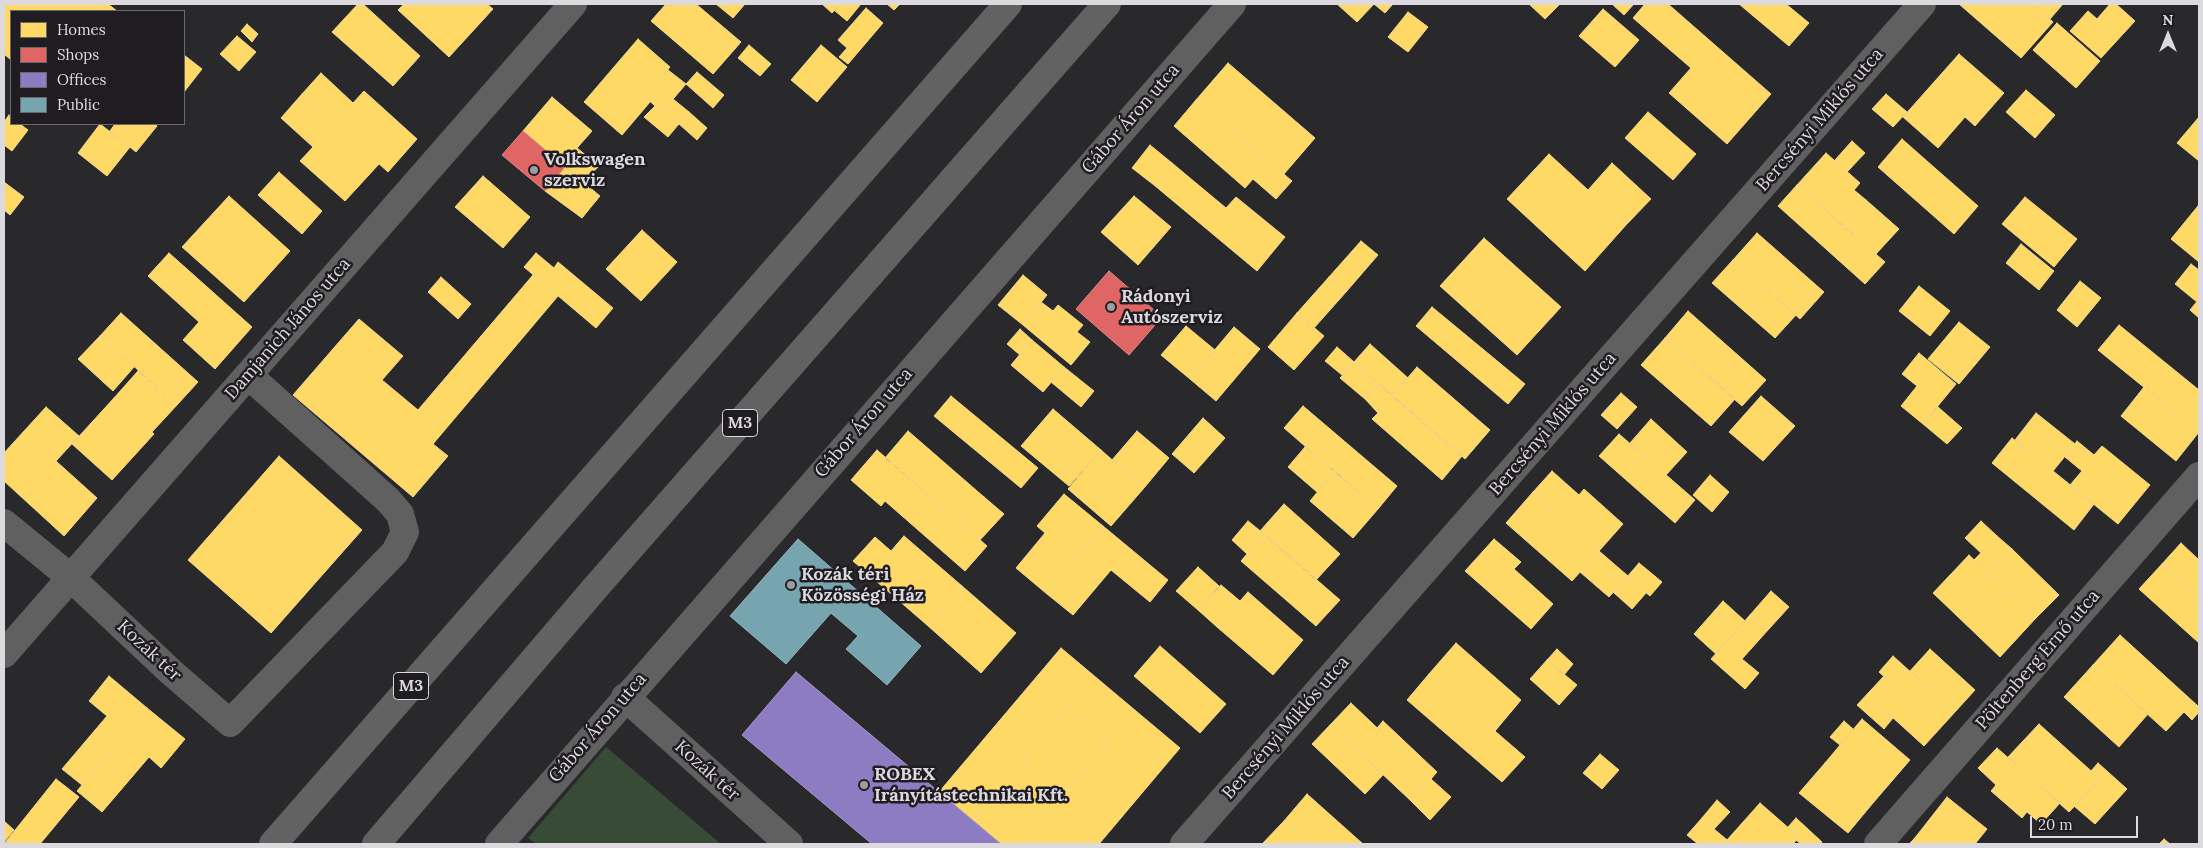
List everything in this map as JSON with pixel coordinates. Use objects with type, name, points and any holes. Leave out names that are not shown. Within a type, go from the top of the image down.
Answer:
[{"type":"main road","name":"M3","points":[[273,844],[1008,4]]},
{"type":"main road","name":"M3","points":[[376,844],[596,587],[1107,4]]},
{"type":"street","name":"Damjanich János utca","points":[[4,654],[573,4]]},
{"type":"street","name":"Gábor Áron utca","points":[[499,844],[624,697],[1232,4]]},
{"type":"street","name":"Bercsényi Miklós utca","points":[[1184,844],[1922,4]]},
{"type":"street","name":"Kozák tér","points":[[4,523],[70,578],[171,672],[230,722],[395,552],[405,532],[400,514],[388,500],[248,375]]},
{"type":"street","name":"Pöltenberg Ernő utca","points":[[1878,844],[2199,476]]},
{"type":"street","name":"Kozák tér","points":[[624,697],[789,844]]},
{"type":"green space","points":[[606,747],[721,844],[536,844],[528,838]]},
{"type":"building: Homes","points":[[4,4],[108,4],[116,10],[10,10],[10,59],[4,54]]},
{"type":"building: Homes","points":[[358,4],[363,4],[420,56],[393,86],[332,32]]},
{"type":"building: Homes","points":[[404,4],[487,4],[493,9],[449,57],[398,10]]},
{"type":"building: Homes","points":[[666,4],[696,4],[741,42],[713,74],[651,21]]},
{"type":"building: Homes","points":[[716,4],[745,4],[733,18]]},
{"type":"building: Homes","points":[[822,4],[840,4],[832,13]]},
{"type":"building: Homes","points":[[840,4],[861,4],[847,21],[834,10]]},
{"type":"building: Homes","points":[[887,4],[900,4],[894,10]]},
{"type":"building: Homes","points":[[1337,4],[1374,4],[1357,22]]},
{"type":"building: Homes","points":[[1374,4],[1393,4],[1385,13]]},
{"type":"building: Homes","points":[[1529,4],[1560,4],[1545,19]]},
{"type":"building: Homes","points":[[1612,4],[1634,4],[1624,15]]},
{"type":"building: Homes","points":[[1645,4],[1668,4],[1771,94],[1727,144],[1669,93],[1691,68],[1633,18]]},
{"type":"building: Homes","points":[[1739,4],[1786,4],[1809,23],[1789,46]]},
{"type":"building: Homes","points":[[1959,4],[2032,4],[2053,22],[2021,58]]},
{"type":"building: Homes","points":[[2032,4],[2063,4],[2050,19]]},
{"type":"building: Homes","points":[[2110,4],[2116,4],[2135,21],[2101,58],[2070,31],[2088,11],[2097,19]]},
{"type":"building: Homes","points":[[866,8],[883,23],[848,64],[839,57],[847,48],[838,40]]},
{"type":"building: Homes","points":[[1603,9],[1639,40],[1615,67],[1579,36]]},
{"type":"building: Homes","points":[[1408,12],[1428,27],[1408,52],[1388,37]]},
{"type":"building: Homes","points":[[2057,23],[2100,61],[2076,88],[2033,50]]},
{"type":"building: Homes","points":[[247,24],[258,34],[252,42],[241,31]]},
{"type":"building: Homes","points":[[237,36],[256,52],[239,71],[220,54]]},
{"type":"building: Homes","points":[[638,39],[670,67],[645,97],[650,102],[622,135],[584,102]]},
{"type":"building: Homes","points":[[749,45],[771,64],[760,76],[738,58]]},
{"type":"building: Homes","points":[[821,45],[847,67],[817,102],[791,80]]},
{"type":"building: Homes","points":[[1959,54],[2004,93],[1975,126],[1965,117],[1938,148],[1903,117]]},
{"type":"building: Homes","points":[[185,56],[202,69],[185,91]]},
{"type":"building: Homes","points":[[1228,63],[1315,138],[1284,174],[1196,100]]},
{"type":"building: Homes","points":[[668,70],[686,84],[662,112],[645,97]]},
{"type":"building: Homes","points":[[697,72],[724,95],[713,108],[686,84]]},
{"type":"building: Homes","points":[[321,73],[353,103],[364,91],[417,139],[388,172],[302,94]]},
{"type":"building: Homes","points":[[2026,90],[2055,115],[2035,138],[2006,112]]},
{"type":"building: Homes","points":[[302,94],[379,164],[345,201],[300,161],[313,147],[281,118]]},
{"type":"building: Homes","points":[[1886,94],[1907,112],[1893,127],[1872,109]]},
{"type":"building: Homes","points":[[552,97],[592,131],[577,148],[599,166],[584,182],[523,131]]},
{"type":"building: Homes","points":[[673,99],[689,112],[678,125],[662,112]]},
{"type":"building: Homes","points":[[1196,100],[1292,181],[1276,199],[1253,179],[1245,188],[1174,126]]},
{"type":"building: Homes","points":[[655,106],[678,125],[668,137],[644,117]]},
{"type":"building: Homes","points":[[689,112],[707,128],[697,140],[679,124]]},
{"type":"building: Homes","points":[[1648,112],[1696,154],[1673,180],[1625,138]]},
{"type":"building: Homes","points":[[9,115],[10,125],[21,125],[28,130],[12,151],[4,145],[4,122]]},
{"type":"building: Homes","points":[[2199,117],[2199,161],[2177,143]]},
{"type":"building: Homes","points":[[99,125],[130,147],[107,176],[78,153]]},
{"type":"building: Homes","points":[[114,125],[157,126],[136,152],[110,131]]},
{"type":"building: Homes","points":[[1902,139],[1978,206],[1954,234],[1878,167]]},
{"type":"building: Homes","points":[[1852,141],[1865,153],[1847,172],[1835,160]]},
{"type":"building: Homes","points":[[1150,145],[1172,163],[1154,185],[1132,168]]},
{"type":"building: Homes","points":[[1826,153],[1860,183],[1854,190],[1866,200],[1843,226],[1797,185]]},
{"type":"building: Homes","points":[[1549,154],[1626,225],[1585,271],[1507,199]]},
{"type":"building: Homes","points":[[1172,163],[1226,208],[1236,197],[1285,237],[1257,271],[1154,185]]},
{"type":"building: Homes","points":[[1612,163],[1651,199],[1626,225],[1588,190]]},
{"type":"building: Homes","points":[[565,167],[600,196],[582,218],[545,191]]},
{"type":"building: Homes","points":[[279,172],[322,211],[302,234],[258,195]]},
{"type":"building: Homes","points":[[483,176],[530,217],[503,248],[455,207]]},
{"type":"building: Homes","points":[[4,182],[24,197],[10,215],[4,210]]},
{"type":"building: Homes","points":[[1797,185],[1885,262],[1865,284],[1778,206]]},
{"type":"building: Homes","points":[[229,196],[290,251],[244,302],[182,247]]},
{"type":"building: Homes","points":[[1134,196],[1171,227],[1138,265],[1101,232]]},
{"type":"building: Homes","points":[[2025,197],[2077,239],[2054,267],[2002,224]]},
{"type":"building: Homes","points":[[1866,200],[1899,229],[1876,254],[1843,226]]},
{"type":"building: Homes","points":[[2199,207],[2199,262],[2171,239]]},
{"type":"building: Homes","points":[[642,230],[677,262],[641,301],[606,269]]},
{"type":"building: Homes","points":[[1757,233],[1824,292],[1800,319],[1733,260]]},
{"type":"building: Homes","points":[[1484,238],[1561,307],[1517,355],[1440,286]]},
{"type":"building: Homes","points":[[1361,241],[1378,255],[1346,292],[1329,277]]},
{"type":"building: Homes","points":[[2021,244],[2054,271],[2039,290],[2006,263]]},
{"type":"building: Homes","points":[[169,253],[252,327],[215,369],[183,340],[199,322],[148,276]]},
{"type":"building: Homes","points":[[536,253],[554,268],[558,262],[613,308],[596,328],[524,267]]},
{"type":"building: Homes","points":[[1733,260],[1796,315],[1775,338],[1712,283]]},
{"type":"building: Homes","points":[[2191,264],[2199,270],[2199,299],[2197,302],[2175,284]]},
{"type":"building: Homes","points":[[533,275],[558,296],[433,444],[448,456],[413,497],[293,395],[359,319],[403,356],[382,380],[418,410]]},
{"type":"building: Homes","points":[[1023,275],[1047,295],[1023,325],[998,305]]},
{"type":"building: Homes","points":[[441,277],[471,304],[458,319],[428,292]]},
{"type":"building: Homes","points":[[1329,277],[1346,292],[1314,328],[1297,313]]},
{"type":"building: Homes","points":[[2080,281],[2101,298],[2077,327],[2057,310]]},
{"type":"building: Homes","points":[[1919,286],[1950,311],[1930,336],[1899,311]]},
{"type":"building: Homes","points":[[2199,299],[2199,318],[2190,310]]},
{"type":"building: Homes","points":[[1041,302],[1053,311],[1058,305],[1083,325],[1077,332],[1090,342],[1071,365],[1023,325]]},
{"type":"building: Homes","points":[[1432,307],[1525,384],[1508,404],[1416,326]]},
{"type":"building: Homes","points":[[1688,311],[1766,380],[1742,406],[1665,338]]},
{"type":"building: Homes","points":[[121,313],[198,382],[177,405],[100,336]]},
{"type":"building: Homes","points":[[1297,313],[1324,336],[1294,370],[1268,347]]},
{"type":"building: Homes","points":[[1959,322],[1990,347],[1959,384],[1928,359]]},
{"type":"building: Homes","points":[[2119,325],[2199,390],[2199,432],[2098,350]]},
{"type":"building: Homes","points":[[1186,326],[1215,350],[1190,379],[1161,355]]},
{"type":"building: Homes","points":[[1234,327],[1260,349],[1216,401],[1190,379]]},
{"type":"building: Homes","points":[[1020,329],[1032,340],[1020,355],[1007,344]]},
{"type":"building: Homes","points":[[100,336],[134,367],[113,391],[78,359]]},
{"type":"building: Homes","points":[[1665,338],[1735,399],[1711,426],[1641,365]]},
{"type":"building: Homes","points":[[1032,340],[1064,367],[1043,392],[1011,365]]},
{"type":"building: Homes","points":[[1370,344],[1408,378],[1392,396],[1354,362]]},
{"type":"building: Homes","points":[[1337,347],[1354,362],[1342,375],[1325,361]]},
{"type":"building: Homes","points":[[1919,353],[1956,384],[1923,424],[1901,406],[1917,386],[1902,374]]},
{"type":"building: Homes","points":[[1354,362],[1378,383],[1365,399],[1340,378]]},
{"type":"building: Homes","points":[[1064,367],[1094,391],[1081,407],[1051,382]]},
{"type":"building: Homes","points":[[1417,367],[1490,430],[1465,459],[1392,396]]},
{"type":"building: Homes","points":[[138,371],[177,405],[152,432],[114,398]]},
{"type":"building: Homes","points":[[1378,383],[1462,456],[1442,480],[1372,419],[1378,413],[1365,399]]},
{"type":"building: Homes","points":[[2144,387],[2199,432],[2176,461],[2121,416]]},
{"type":"building: Homes","points":[[1621,393],[1637,407],[1617,429],[1601,415]]},
{"type":"building: Homes","points":[[951,396],[1038,468],[1021,488],[934,416]]},
{"type":"building: Homes","points":[[1761,396],[1795,426],[1763,461],[1729,432]]},
{"type":"building: Homes","points":[[114,398],[154,434],[112,480],[72,444]]},
{"type":"building: Homes","points":[[1303,406],[1397,486],[1378,509],[1284,428]]},
{"type":"building: Homes","points":[[46,407],[79,436],[56,461],[97,498],[64,536],[4,481],[4,453]]},
{"type":"building: Homes","points":[[1938,407],[1962,428],[1947,444],[1923,424]]},
{"type":"building: Homes","points":[[1053,409],[1101,450],[1069,486],[1021,446]]},
{"type":"building: Homes","points":[[2036,413],[2075,444],[2053,471],[2015,440]]},
{"type":"building: Homes","points":[[1203,418],[1225,438],[1194,473],[1172,454]]},
{"type":"building: Homes","points":[[1651,419],[1687,452],[1666,475],[1630,443]]},
{"type":"building: Homes","points":[[908,431],[984,497],[961,523],[885,458]]},
{"type":"building: Homes","points":[[1137,431],[1169,458],[1144,488],[1112,460]]},
{"type":"building: Homes","points":[[1619,434],[1695,500],[1675,523],[1599,456]]},
{"type":"building: Homes","points":[[2012,438],[2094,504],[2074,530],[1992,463]]},
{"type":"building: Homes","points":[[2077,441],[2094,455],[2102,446],[2150,485],[2118,524],[2070,485],[2082,471],[2065,457]]},
{"type":"building: Homes","points":[[1305,447],[1335,471],[1317,492],[1288,467]]},
{"type":"building: Homes","points":[[877,450],[987,546],[965,571],[885,501],[881,506],[851,480]]},
{"type":"building: Homes","points":[[1101,450],[1144,488],[1111,526],[1068,489]]},
{"type":"building: Homes","points":[[279,456],[362,530],[271,633],[188,560]]},
{"type":"building: Homes","points":[[1335,471],[1378,509],[1353,538],[1310,501]]},
{"type":"building: Homes","points":[[1552,471],[1579,495],[1584,489],[1623,524],[1599,551],[1533,492]]},
{"type":"building: Homes","points":[[1710,475],[1729,492],[1712,512],[1693,495]]},
{"type":"building: Homes","points":[[1533,492],[1599,551],[1572,581],[1506,523]]},
{"type":"building: Homes","points":[[1064,494],[1103,526],[1047,594],[1016,568],[1045,533],[1037,526]]},
{"type":"building: Homes","points":[[984,497],[1004,514],[980,540],[961,523]]},
{"type":"building: Homes","points":[[1284,504],[1340,554],[1316,580],[1260,531]]},
{"type":"building: Homes","points":[[1248,521],[1264,534],[1247,554],[1232,540]]},
{"type":"building: Homes","points":[[1981,521],[1997,536],[1981,553],[1965,538]]},
{"type":"building: Homes","points":[[1103,526],[1168,580],[1150,602],[1111,570],[1073,615],[1047,594]]},
{"type":"building: Homes","points":[[1264,534],[1340,600],[1316,626],[1241,561]]},
{"type":"building: Homes","points":[[904,536],[962,586],[927,625],[853,561],[875,537],[891,551]]},
{"type":"building: Homes","points":[[1997,536],[2012,549],[1988,573],[1974,560]]},
{"type":"building: Homes","points":[[1494,539],[1521,562],[1514,569],[1553,604],[1531,629],[1465,571]]},
{"type":"building: Homes","points":[[2181,543],[2199,560],[2199,598],[2162,564]]},
{"type":"building: Homes","points":[[2012,549],[2059,595],[2036,618],[1988,573]]},
{"type":"building: Homes","points":[[1599,551],[1628,576],[1609,597],[1580,572]]},
{"type":"building: Homes","points":[[1969,555],[2036,618],[2000,657],[1933,593]]},
{"type":"building: Homes","points":[[1639,563],[1662,582],[1650,596],[1627,577]]},
{"type":"building: Homes","points":[[2162,564],[2199,598],[2199,643],[2139,589]]},
{"type":"building: Homes","points":[[1198,567],[1219,586],[1198,610],[1176,591]]},
{"type":"building: Homes","points":[[1627,577],[1646,593],[1632,609],[1613,592]]},
{"type":"building: Homes","points":[[1221,585],[1240,601],[1217,627],[1198,610]]},
{"type":"building: Homes","points":[[962,586],[1016,633],[981,673],[927,625]]},
{"type":"building: Homes","points":[[1771,591],[1789,607],[1768,630],[1750,615]]},
{"type":"building: Homes","points":[[1248,592],[1303,640],[1273,675],[1217,627]]},
{"type":"building: Homes","points":[[1723,601],[1745,621],[1716,654],[1694,634]]},
{"type":"building: Homes","points":[[1750,615],[1768,630],[1742,659],[1759,673],[1745,689],[1711,659]]},
{"type":"building: Homes","points":[[2120,635],[2199,707],[2199,712],[2192,720],[2184,712],[2166,731],[2093,665]]},
{"type":"building: Homes","points":[[1456,643],[1521,700],[1495,731],[1429,674]]},
{"type":"building: Homes","points":[[1160,646],[1226,704],[1200,733],[1134,676]]},
{"type":"building: Homes","points":[[1061,648],[1180,748],[1099,844],[1021,844],[1108,741],[1068,708],[974,821],[939,792]]},
{"type":"building: Homes","points":[[1557,649],[1573,664],[1564,675],[1547,660]]},
{"type":"building: Homes","points":[[1930,649],[1975,690],[1955,712],[1910,671]]},
{"type":"building: Homes","points":[[1893,656],[1955,712],[1924,746],[1880,706],[1897,688],[1879,672]]},
{"type":"building: Homes","points":[[1547,660],[1577,685],[1559,705],[1530,679]]},
{"type":"building: Homes","points":[[2093,665],[2148,714],[2119,747],[2064,697]]},
{"type":"building: Homes","points":[[1429,674],[1525,757],[1502,782],[1407,700]]},
{"type":"building: Homes","points":[[109,676],[147,708],[82,785],[62,769],[107,716],[89,701]]},
{"type":"building: Homes","points":[[1884,676],[1897,688],[1880,706],[1893,718],[1884,729],[1857,705]]},
{"type":"building: Homes","points":[[1351,703],[1431,779],[1410,800],[1330,725]]},
{"type":"building: Homes","points":[[147,708],[185,739],[161,768],[149,757],[102,812],[77,791]]},
{"type":"building: Homes","points":[[1068,708],[1108,741],[1021,844],[1001,844],[974,821]]},
{"type":"building: Homes","points":[[1862,719],[1910,760],[1873,803],[1825,763]]},
{"type":"building: Homes","points":[[1383,721],[1437,772],[1431,779],[1377,728]]},
{"type":"building: Homes","points":[[1844,721],[1853,729],[1840,745],[1830,737]]},
{"type":"building: Homes","points":[[2039,724],[2100,779],[2069,812],[2008,757]]},
{"type":"building: Homes","points":[[1330,725],[1383,775],[1365,794],[1312,744]]},
{"type":"building: Homes","points":[[1997,748],[2060,803],[2041,824],[2027,812],[2022,818],[1991,791],[1996,785],[1978,768]]},
{"type":"building: Homes","points":[[1600,754],[1619,770],[1602,789],[1583,773]]},
{"type":"building: Homes","points":[[1825,763],[1873,803],[1848,833],[1799,793]]},
{"type":"building: Homes","points":[[2098,763],[2127,789],[2095,824],[2074,806],[2100,779],[2091,771]]},
{"type":"building: Homes","points":[[56,779],[79,797],[40,844],[4,844]]},
{"type":"building: Homes","points":[[1431,779],[1451,797],[1430,820],[1410,800]]},
{"type":"building: Homes","points":[[1307,794],[1363,844],[1310,844],[1284,821]]},
{"type":"building: Homes","points":[[1947,797],[1987,829],[1975,844],[1921,844],[1914,839]]},
{"type":"building: Homes","points":[[1717,800],[1730,812],[1714,829],[1702,818]]},
{"type":"building: Homes","points":[[1760,803],[1799,837],[1793,844],[1732,844],[1727,840]]},
{"type":"building: Homes","points":[[1702,818],[1732,844],[1698,844],[1687,835]]},
{"type":"building: Homes","points":[[1796,818],[1822,842],[1821,844],[1801,844],[1796,840],[1799,837],[1788,827]]},
{"type":"building: Homes","points":[[4,821],[14,830],[4,842]]},
{"type":"building: Homes","points":[[1284,821],[1310,844],[1262,844]]},
{"type":"building: Homes","points":[[1914,839],[1921,844],[1909,844]]},
{"type":"building: Homes","points":[[2164,839],[2170,844],[2159,844]]},
{"type":"building: Shops","points":[[523,131],[565,167],[545,191],[502,155]]},
{"type":"building: Shops","points":[[1109,271],[1162,317],[1129,355],[1076,309]]},
{"type":"building: Offices","points":[[796,672],[1001,844],[872,844],[742,735]]},
{"type":"building: Public","points":[[798,539],[921,646],[887,685],[846,649],[858,636],[831,613],[786,664],[730,616]]},
{"type":"place","name":"Volkswagen szerviz","points":[[534,170]]},
{"type":"place","name":"Rádonyi Autószerviz","points":[[1111,307]]},
{"type":"place","name":"Kozák téri Közösségi Ház","points":[[791,585]]},
{"type":"place","name":"ROBEX Irányítástechnikai Kft.","points":[[864,785]]}]
